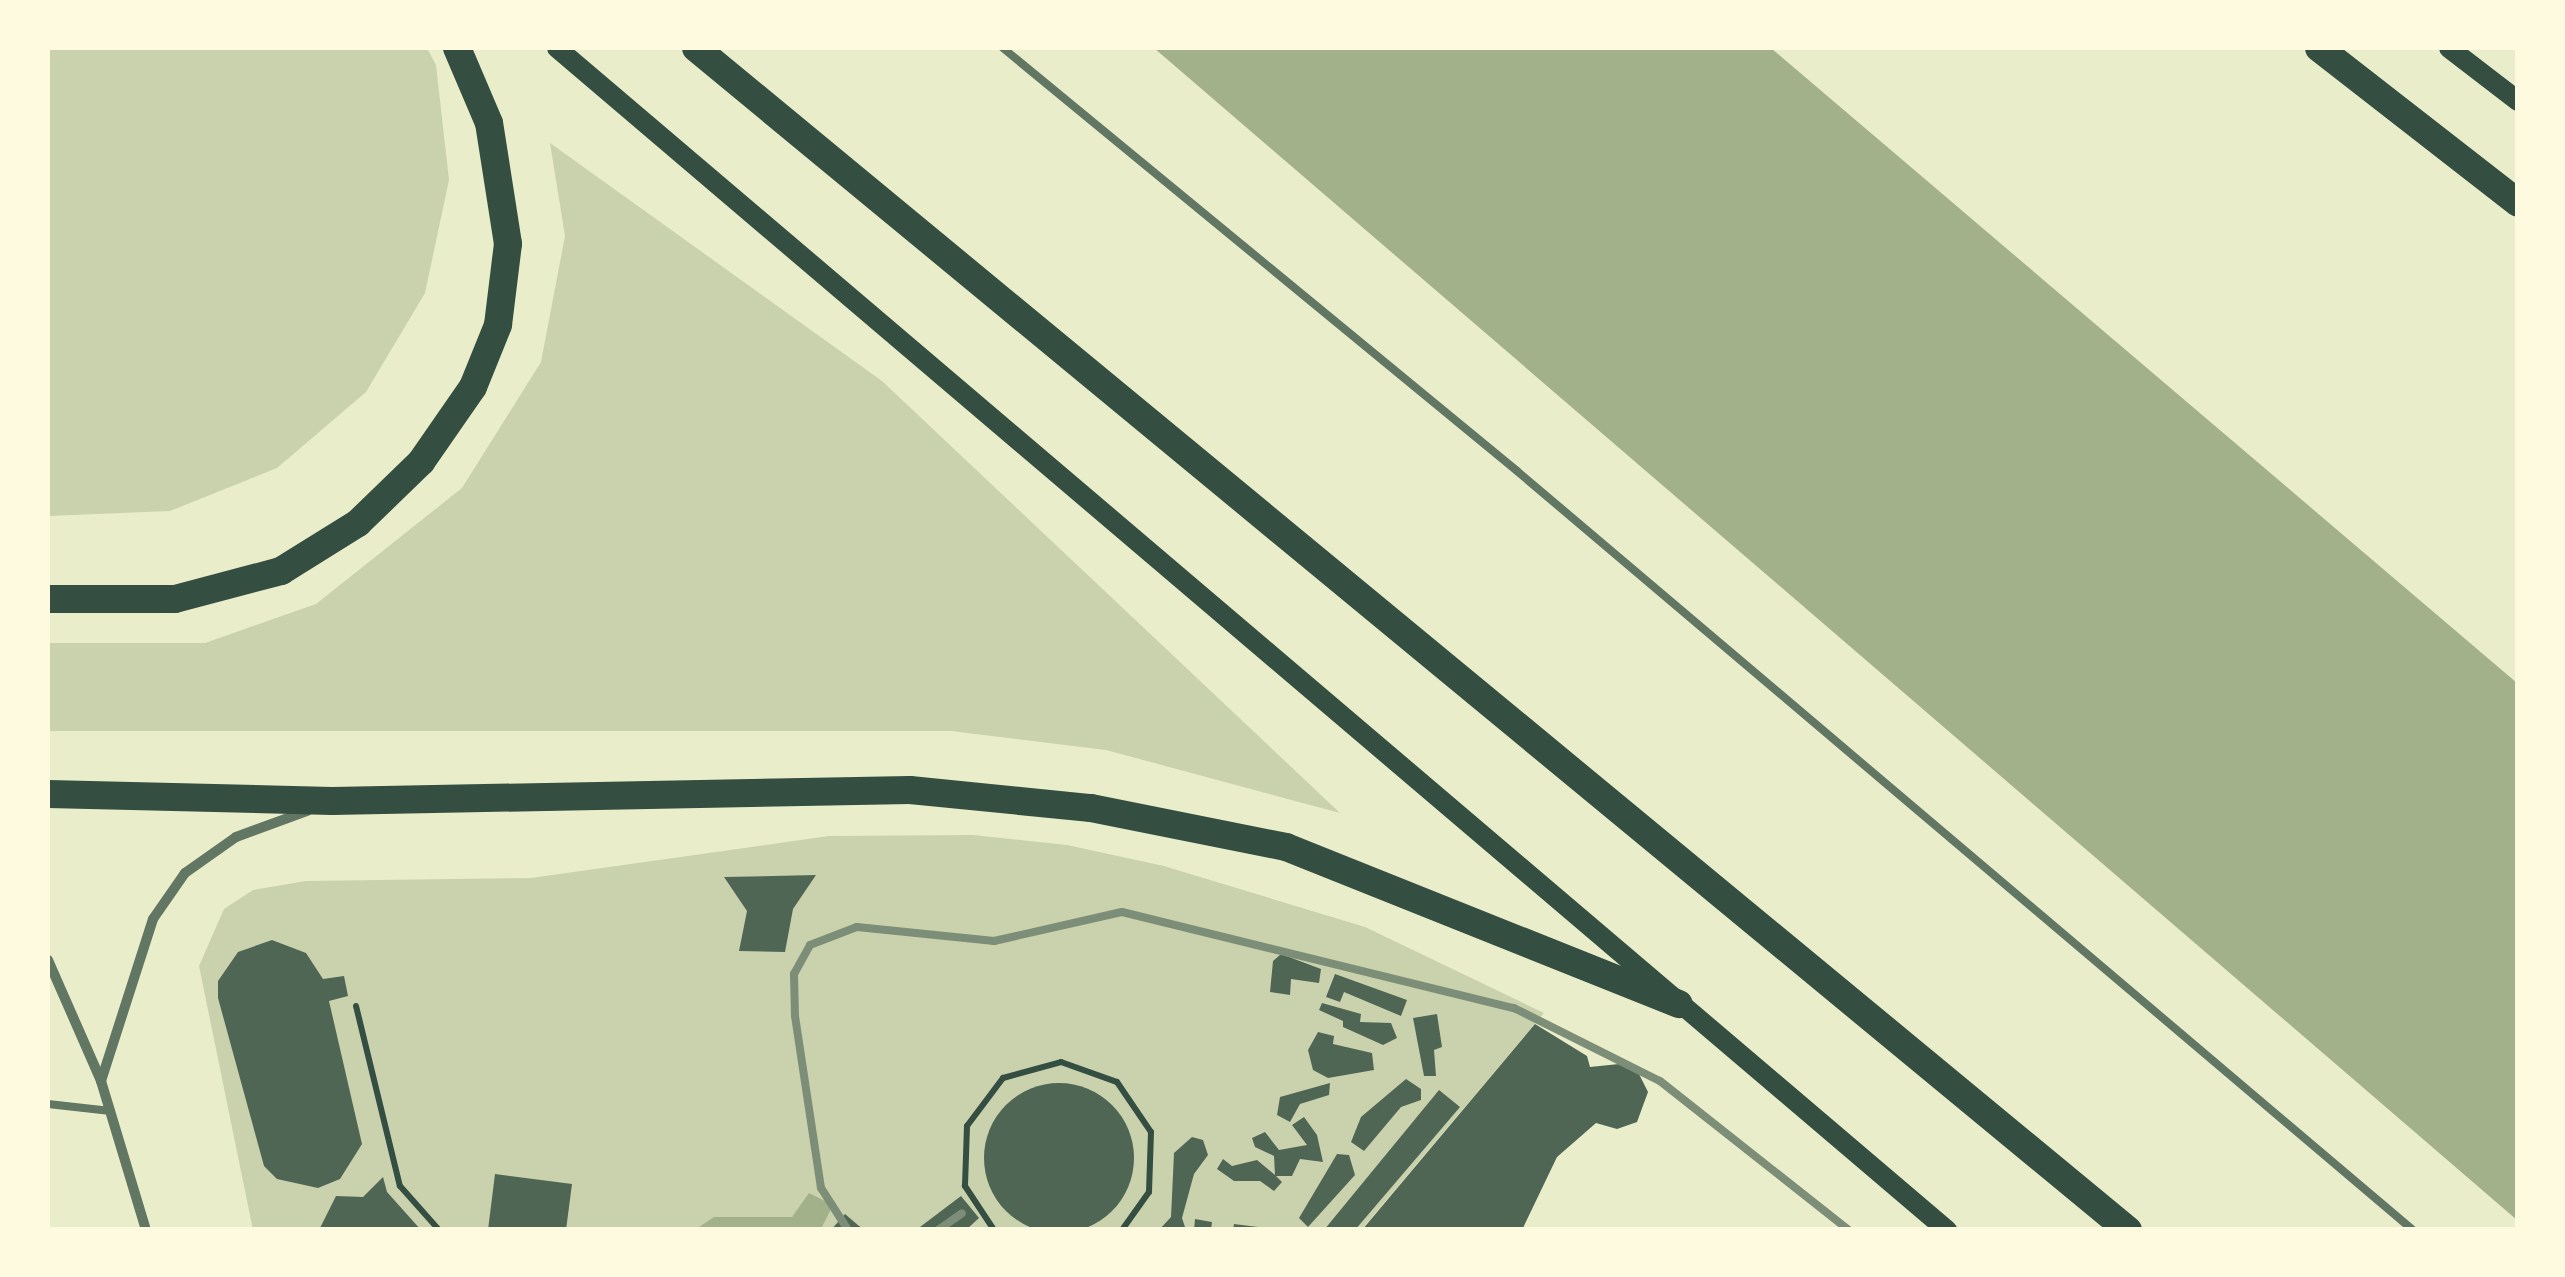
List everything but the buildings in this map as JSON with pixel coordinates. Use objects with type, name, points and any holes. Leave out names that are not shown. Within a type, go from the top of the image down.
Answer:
[{"type":"highway","points":[[48,599],[175,599],[281,570],[358,522],[421,462],[473,387],[492,340],[508,244],[488,123],[457,48]]},
{"type":"highway","points":[[696,48],[2128,1230]]},
{"type":"highway","points":[[2319,48],[2518,203]]},
{"type":"highway","points":[[48,794],[332,801],[910,790],[1091,808],[1286,847],[1678,1004]]},
{"type":"main road","points":[[557,48],[1947,1230]]},
{"type":"main road","points":[[2449,48],[2518,101]]},
{"type":"street","points":[[101,1081],[153,919],[185,873],[236,838],[332,801]]},
{"type":"street","points":[[48,960],[101,1081],[146,1230]]},
{"type":"lane","points":[[1003,48],[1533,484],[2413,1230]]},
{"type":"lane","points":[[48,1104],[111,1111]]},
{"type":"path","points":[[356,1006],[400,1186],[439,1230]]},
{"type":"path","points":[[994,1230],[965,1186],[961,1155],[967,1126],[1004,1078],[1061,1062],[1117,1082],[1138,1104],[1152,1132],[1149,1192],[1122,1230]]},
{"type":"shaded area","points":[[48,48],[427,48],[436,65],[449,180],[425,293],[366,392],[277,468],[170,511],[48,516]]},
{"type":"shaded area","points":[[1154,48],[1771,48],[2517,683],[2517,1220]]},
{"type":"shaded area","points":[[550,143],[882,381],[1340,813],[1106,750],[951,731],[48,731],[48,643],[205,643],[316,604],[462,488],[541,362],[565,236]]},
{"type":"shaded area","points":[[973,835],[1067,845],[1164,866],[1365,927],[1544,1013],[1362,1229],[253,1230],[199,966],[224,909],[253,890],[306,881],[531,878],[829,836]]},
{"type":"shaded area","points":[[809,1193],[833,1205],[821,1229],[696,1229],[714,1217],[792,1217]]},
{"type":"railway","points":[[848,1230],[821,1188],[795,1016],[794,974],[810,945],[857,927],[994,941],[1122,912],[1514,1008],[1660,1081],[1849,1230]]},
{"type":"railway","points":[[938,1230],[962,1213]]}]
